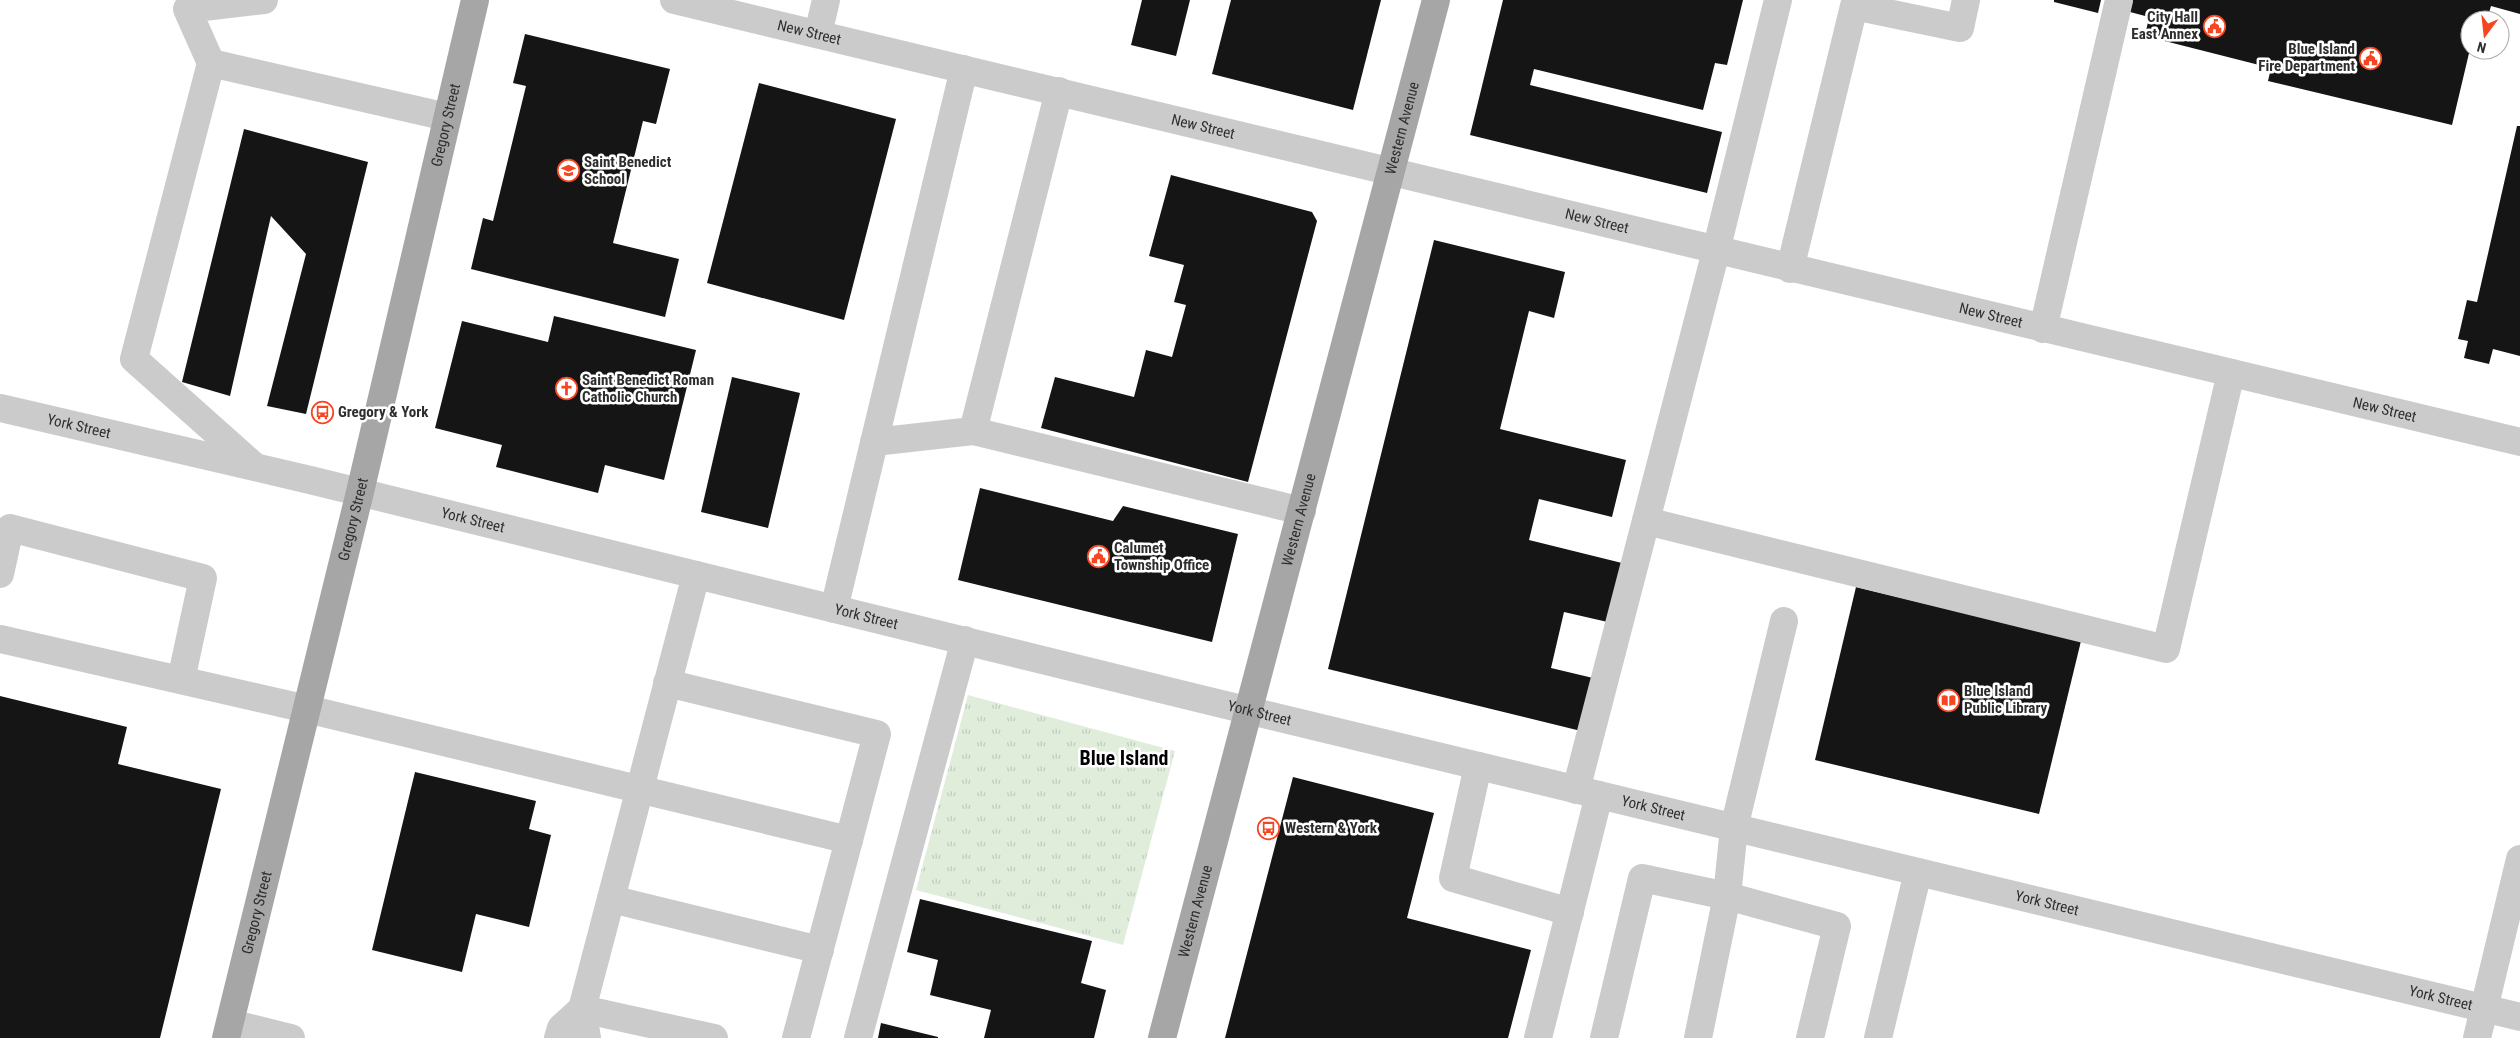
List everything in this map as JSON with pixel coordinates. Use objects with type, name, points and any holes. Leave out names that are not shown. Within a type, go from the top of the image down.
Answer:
[{"type":"main road","name":"Gregory Street","points":[[228,1030],[360,492],[475,0]]},
{"type":"main road","name":"Western Avenue","points":[[1162,1038],[1250,711],[1436,0]]},
{"type":"street","points":[[256,468],[134,359],[211,63],[187,9],[264,0]]},
{"type":"street","name":"New Street","points":[[674,0],[1059,91],[1790,269],[2520,442]]},
{"type":"street","points":[[818,34],[826,0]]},
{"type":"street","points":[[1538,1038],[1570,912],[1587,792],[1646,521],[1716,251],[1778,0]]},
{"type":"street","points":[[1790,269],[1854,6],[1960,28],[1966,0]]},
{"type":"street","points":[[2044,329],[2119,0]]},
{"type":"street","points":[[211,63],[447,117]]},
{"type":"street","points":[[834,609],[964,69]]},
{"type":"street","points":[[973,431],[1059,91]]},
{"type":"street","points":[[1646,521],[2166,649],[2231,373]]},
{"type":"street","name":"York Street","points":[[0,408],[360,492],[1250,711],[2520,1017]]},
{"type":"street","points":[[874,442],[973,431],[1302,511]]},
{"type":"street","points":[[0,574],[10,528],[203,578],[181,680]]},
{"type":"street","points":[[587,1038],[582,1009],[696,575]]},
{"type":"street","points":[[1698,1038],[1727,896],[1734,828],[1784,621]]},
{"type":"street","points":[[0,639],[307,709],[850,840]]},
{"type":"street","points":[[858,1038],[965,640]]},
{"type":"street","points":[[668,683],[877,734],[796,1038]]},
{"type":"street","points":[[1478,766],[1453,878],[1570,912]]},
{"type":"street","points":[[2477,1038],[2520,859]]},
{"type":"street","points":[[1878,1038],[1918,872]]},
{"type":"street","points":[[1604,1038],[1642,878],[1727,896],[1837,926],[1810,1038]]},
{"type":"street","points":[[611,899],[820,950]]},
{"type":"street","points":[[558,1038],[561,1028],[582,1009]]},
{"type":"street","points":[[582,1009],[714,1038]]},
{"type":"street","points":[[228,1030],[291,1038]]},
{"type":"green space","points":[[968,695],[1175,751],[1123,945],[916,890]]},
{"type":"building","points":[[1142,0],[1190,0],[1176,56],[1131,45]]},
{"type":"building","points":[[1231,0],[1381,0],[1353,110],[1212,74]]},
{"type":"building","points":[[1503,0],[1743,0],[1727,65],[1715,63],[1703,110],[1534,69],[1530,85],[1722,132],[1707,193],[1470,135]]},
{"type":"building","points":[[2054,0],[2101,0],[2098,13],[2054,2]]},
{"type":"building","name":"Blue Island Fire Department","points":[[2133,0],[2520,0],[2520,14],[2491,6],[2490,10],[2460,10],[2460,60],[2467,60],[2452,125],[2268,81],[2271,68],[2145,36],[2149,17],[2130,12]]},
{"type":"building","name":"Saint Benedict School","points":[[525,34],[670,69],[656,124],[643,121],[613,243],[679,259],[665,317],[471,269],[483,218],[493,221],[526,86],[513,83]]},
{"type":"building","points":[[759,83],[896,119],[844,320],[707,283]]},
{"type":"building","points":[[2517,126],[2520,126],[2520,356],[2493,349],[2489,364],[2464,358],[2468,341],[2458,339],[2467,300],[2477,302]]},
{"type":"building","points":[[244,129],[368,162],[306,414],[267,406],[306,254],[271,216],[230,396],[182,382]]},
{"type":"building","points":[[1171,175],[1312,212],[1317,221],[1248,482],[1041,428],[1055,377],[1134,397],[1146,350],[1172,357],[1186,305],[1174,302],[1184,265],[1149,256]]},
{"type":"building","points":[[1434,240],[1565,272],[1554,318],[1529,311],[1500,429],[1626,460],[1612,517],[1539,499],[1529,540],[1626,564],[1612,623],[1564,612],[1551,668],[1593,678],[1581,731],[1328,669]]},
{"type":"building","name":"Saint Benedict Roman Catholic Church","points":[[554,316],[696,350],[664,480],[605,465],[598,493],[496,467],[502,445],[435,428],[462,321],[548,342]]},
{"type":"building","points":[[732,377],[800,393],[768,528],[701,512]]},
{"type":"building","name":"Calumet Township Office","points":[[980,488],[1113,521],[1123,506],[1238,534],[1212,642],[958,580]]},
{"type":"building","name":"Blue Island Public Library","points":[[1856,587],[2081,641],[2039,814],[1815,760]]},
{"type":"building","points":[[0,696],[127,727],[118,764],[221,789],[160,1038],[0,1038]]},
{"type":"building","points":[[415,772],[536,801],[529,829],[551,835],[529,927],[476,914],[462,972],[372,950]]},
{"type":"building","points":[[1293,777],[1434,813],[1407,918],[1531,950],[1508,1038],[1225,1038]]},
{"type":"building","points":[[920,899],[1092,941],[1081,983],[1106,990],[1094,1038],[984,1038],[991,1010],[930,995],[938,960],[907,952]]},
{"type":"building","points":[[881,1023],[938,1037],[938,1038],[878,1038]]},
{"type":"place","name":"City Hall East Annex","points":[[2214,26]]},
{"type":"place","name":"Blue Island Fire Department","points":[[2371,58]]},
{"type":"place","name":"Saint Benedict School","points":[[568,171]]},
{"type":"place","name":"Saint Benedict Roman Catholic Church","points":[[566,389]]},
{"type":"place","name":"Gregory & York","points":[[322,412]]},
{"type":"place","name":"Calumet Township Office","points":[[1098,557]]},
{"type":"place","name":"Blue Island Public Library","points":[[1948,700]]},
{"type":"place","name":"Western & York","points":[[1269,828]]},
{"type":"district","name":"Blue Island","points":[[1124,758]]}]
